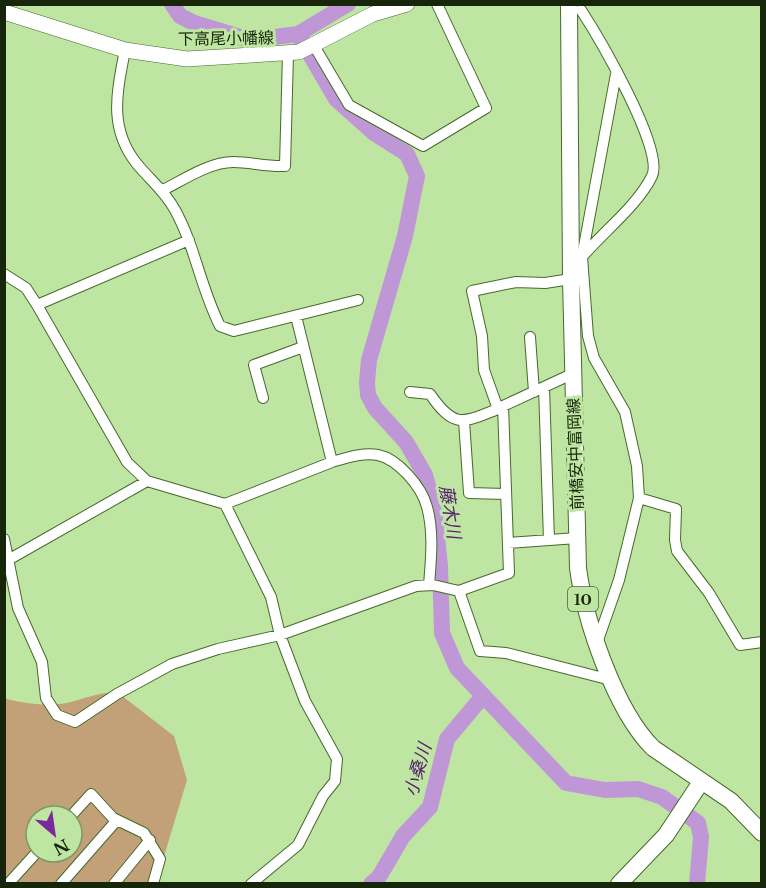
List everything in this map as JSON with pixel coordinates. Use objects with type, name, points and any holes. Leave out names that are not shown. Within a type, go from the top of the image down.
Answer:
[{"type":"main road","name":"下高尾小幡線","points":[[4,12],[125,50],[187,59],[302,49],[373,14],[407,4]]},
{"type":"main road","name":"前橋安中富岡線","points":[[578,6],[576,257],[571,279],[577,538],[581,590],[611,680],[642,737],[653,748],[731,801],[762,833]]},
{"type":"main road","points":[[619,884],[666,835],[701,782]]},
{"type":"street","points":[[302,49],[349,105],[423,146],[486,108],[436,4]]},
{"type":"street","points":[[576,257],[637,197],[652,176],[655,167],[645,131],[602,42],[578,6]]},
{"type":"street","points":[[163,190],[200,172],[232,162],[265,167],[285,166],[302,49]]},
{"type":"street","points":[[125,50],[115,101],[116,122],[123,145],[163,190],[189,240],[223,328],[234,331],[358,300]]},
{"type":"street","points":[[598,640],[619,580],[639,498],[637,466],[625,412],[594,358],[588,336],[576,257],[616,74]]},
{"type":"street","points":[[37,304],[189,240]]},
{"type":"street","points":[[4,274],[26,288],[127,462],[147,481],[225,504],[332,462],[353,456],[378,455],[409,474],[427,505],[432,545],[431,585]]},
{"type":"street","points":[[4,539],[18,608],[42,662],[46,698],[57,715],[68,721],[79,720],[117,694],[172,664],[218,649],[280,635],[417,586],[431,585],[459,591],[508,573],[501,408],[484,370],[482,336],[472,291],[516,282],[545,283],[571,279]]},
{"type":"street","points":[[296,316],[332,462]]},
{"type":"street","points":[[530,337],[539,390],[549,540]]},
{"type":"street","points":[[263,398],[254,365],[303,347]]},
{"type":"street","points":[[410,392],[430,394],[442,412],[452,419],[464,421],[501,408],[572,374]]},
{"type":"street","points":[[464,421],[469,493],[506,494]]},
{"type":"street","points":[[9,560],[147,481]]},
{"type":"street","points":[[639,498],[676,509],[677,551],[709,593],[740,645],[762,642]]},
{"type":"street","points":[[225,504],[271,597],[280,635],[305,701],[337,759],[338,771],[335,781],[322,796],[298,845],[251,884]]},
{"type":"street","points":[[508,543],[577,538]]},
{"type":"street","points":[[459,591],[480,651],[516,656],[611,680]]},
{"type":"street","points":[[82,804],[91,794],[117,820],[144,833],[160,859],[153,884]]},
{"type":"street","points":[[61,884],[117,820]]},
{"type":"street","points":[[114,884],[150,840]]},
{"type":"street","points":[[8,884],[26,864]]},
{"type":"shaded area","points":[[117,692],[174,736],[187,780],[156,883],[5,883],[4,698],[46,705]]},
{"type":"waterway","points":[[172,4],[180,16],[194,23],[250,40],[298,34],[348,4]]},
{"type":"waterway","name":"藤木川","points":[[298,34],[336,99],[374,133],[407,154],[417,176],[405,236],[369,360],[368,395],[375,408],[406,442],[425,475],[434,507],[440,566],[442,633],[457,668],[566,783],[605,790],[638,789],[662,797],[698,823],[701,837],[697,884]]},
{"type":"waterway","name":"小桑川","points":[[371,884],[379,877],[403,836],[430,807],[447,739],[483,696]]}]
